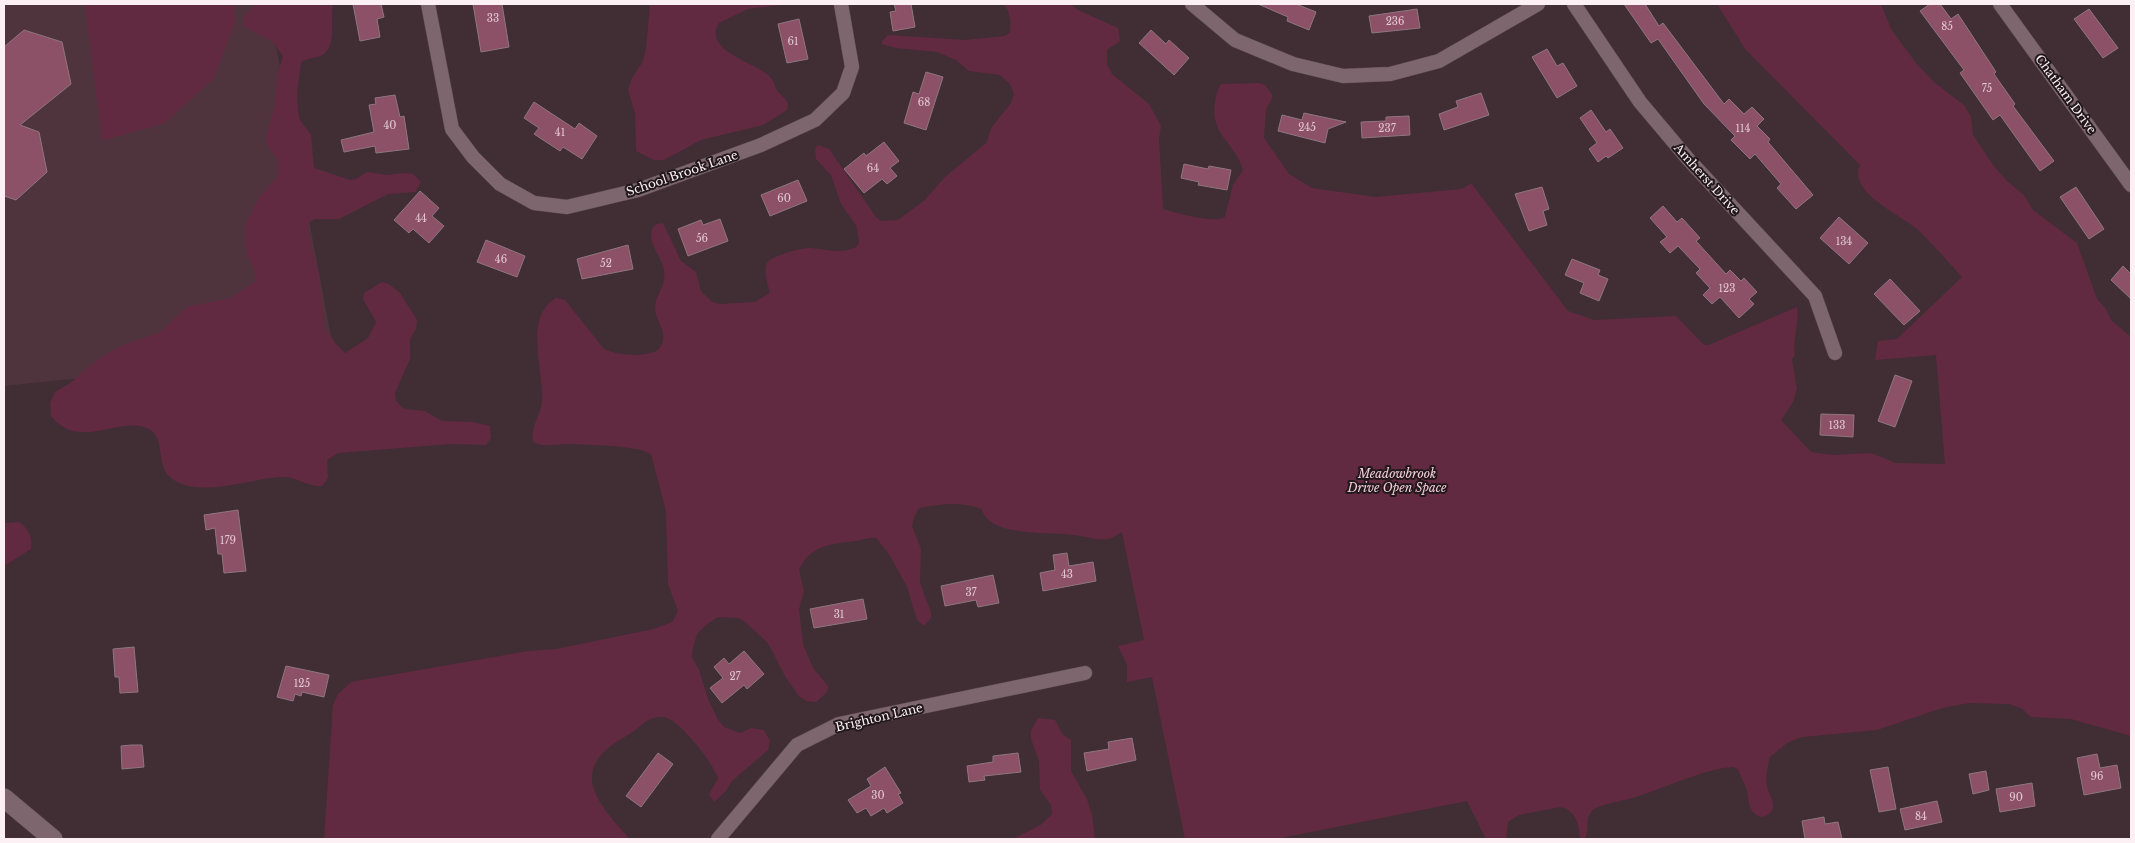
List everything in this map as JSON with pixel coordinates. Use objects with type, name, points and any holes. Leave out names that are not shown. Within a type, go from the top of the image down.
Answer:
[{"type":"street","name":"School Brook Lane","points":[[428,4],[452,130],[473,157],[500,184],[534,203],[567,207],[638,190],[761,145],[815,120],[843,93],[852,67],[841,4]]},
{"type":"street","points":[[1192,4],[1235,40],[1292,64],[1343,76],[1390,74],[1439,62],[1538,4]]},
{"type":"street","name":"Amherst Drive","points":[[1574,4],[1640,102],[1688,159],[1815,296],[1835,353]]},
{"type":"street","name":"Chatham Drive","points":[[2000,4],[2131,185]]},
{"type":"street","name":"Brighton Lane","points":[[718,839],[797,746],[839,724],[1085,673]]},
{"type":"street","points":[[4,798],[53,839]]},
{"type":"shaded area","points":[[4,4],[268,4],[334,352],[4,386]]},
{"type":"green space","points":[[85,4],[234,4],[235,22],[214,78],[165,123],[102,141]]},
{"type":"green space","points":[[256,4],[333,4],[332,37],[328,49],[324,54],[301,62],[297,92],[300,120],[311,135],[314,168],[350,180],[356,179],[367,172],[387,175],[405,173],[413,174],[421,182],[415,192],[388,194],[339,219],[315,219],[309,222],[308,231],[319,276],[325,328],[345,353],[368,338],[376,322],[363,299],[364,293],[382,282],[389,284],[400,293],[417,320],[416,329],[410,339],[410,359],[395,393],[396,401],[404,409],[425,411],[442,421],[472,422],[490,426],[491,438],[486,445],[451,444],[338,453],[327,460],[328,478],[322,486],[285,477],[226,486],[196,487],[183,484],[171,478],[166,472],[159,442],[151,430],[133,426],[85,432],[73,431],[62,426],[51,416],[50,403],[55,392],[70,383],[98,359],[121,346],[160,332],[187,307],[231,298],[256,281],[254,269],[246,253],[245,226],[259,197],[278,176],[278,160],[267,145],[266,136],[274,109],[277,76],[283,56],[273,42],[243,26],[244,16]]},
{"type":"green space","points":[[650,4],[790,4],[748,9],[719,23],[716,33],[718,42],[724,49],[770,77],[778,92],[787,101],[787,110],[763,125],[701,140],[664,160],[654,160],[636,151],[635,113],[628,90],[632,78],[642,63],[646,50]]},
{"type":"green space","name":"Meadowbrook Drive Open Space","points":[[1004,4],[1071,4],[1078,10],[1118,28],[1120,41],[1107,50],[1107,64],[1112,74],[1149,104],[1161,126],[1159,139],[1163,209],[1204,219],[1220,219],[1225,217],[1233,185],[1243,170],[1240,161],[1216,124],[1214,114],[1217,93],[1221,84],[1259,83],[1265,85],[1273,96],[1266,110],[1264,138],[1289,174],[1312,188],[1375,197],[1462,189],[1471,183],[1568,311],[1594,320],[1676,316],[1704,345],[1709,345],[1797,307],[1795,355],[1792,359],[1797,389],[1793,402],[1781,420],[1811,452],[1833,455],[1871,453],[1896,463],[1945,464],[1936,355],[1875,360],[1878,341],[1897,339],[1962,277],[1917,229],[1868,193],[1861,184],[1858,175],[1860,165],[1746,50],[1717,4],[1881,4],[1891,29],[1916,63],[1934,82],[1965,106],[1971,117],[1973,135],[1993,165],[2007,181],[2024,195],[2033,210],[2077,243],[2097,299],[2106,309],[2111,320],[2131,337],[2131,736],[2071,719],[2031,717],[2021,708],[2009,704],[1969,703],[1942,708],[1877,730],[1802,737],[1787,743],[1770,757],[1766,782],[1773,806],[1769,814],[1763,817],[1758,816],[1752,810],[1738,769],[1733,767],[1681,780],[1629,799],[1596,808],[1590,813],[1585,839],[1580,838],[1579,828],[1573,814],[1560,807],[1519,815],[1508,822],[1506,839],[1486,839],[1467,801],[1276,839],[1185,839],[1152,677],[1127,682],[1127,665],[1118,646],[1144,640],[1122,532],[1112,538],[1095,539],[1074,535],[1007,529],[986,518],[982,509],[974,506],[951,504],[919,508],[912,526],[921,549],[920,583],[931,612],[931,618],[924,626],[917,620],[907,587],[889,554],[876,538],[822,547],[809,555],[804,562],[799,570],[804,591],[799,609],[803,644],[813,668],[828,686],[827,692],[816,702],[806,701],[799,696],[786,678],[768,643],[744,621],[738,618],[718,617],[697,634],[692,657],[699,670],[708,699],[717,718],[724,727],[740,733],[751,728],[764,730],[770,741],[768,750],[732,781],[726,791],[714,802],[709,794],[718,779],[704,754],[687,734],[671,720],[658,717],[648,720],[609,747],[598,760],[592,772],[597,798],[630,839],[324,839],[333,705],[338,694],[351,682],[528,651],[556,649],[654,629],[672,622],[678,611],[668,584],[666,511],[651,454],[624,447],[568,444],[546,445],[533,442],[534,426],[542,401],[537,345],[538,331],[540,318],[546,307],[556,298],[565,300],[604,349],[623,354],[638,355],[651,353],[657,351],[663,340],[662,329],[655,308],[664,278],[663,266],[651,239],[652,229],[656,224],[663,223],[681,261],[696,272],[701,291],[712,302],[720,304],[755,302],[770,293],[766,278],[767,263],[781,255],[806,248],[844,251],[856,247],[859,243],[857,227],[841,204],[831,175],[816,159],[815,149],[818,145],[829,149],[876,217],[881,221],[898,220],[925,200],[945,177],[986,143],[992,127],[1011,103],[1014,94],[1010,84],[1000,75],[969,71],[956,60],[937,52],[896,48],[882,44],[882,41],[888,35],[965,40],[1005,36],[1010,32],[1010,24],[1009,13]]},
{"type":"green space","points":[[19,522],[29,534],[31,549],[4,566],[4,523]]},
{"type":"green space","points":[[1038,718],[1055,720],[1063,735],[1071,740],[1071,771],[1087,799],[1092,815],[1095,839],[1013,839],[1042,824],[1052,814],[1051,805],[1040,790],[1039,761],[1031,739],[1031,731]]},
{"type":"building","points":[[353,4],[381,4],[384,17],[377,19],[380,37],[360,41]]},
{"type":"building","points":[[473,4],[502,4],[509,47],[481,52]]},
{"type":"building","points":[[894,4],[911,4],[915,27],[893,31],[890,12],[896,11]]},
{"type":"building","points":[[1258,4],[1296,4],[1316,12],[1309,30],[1287,21],[1288,17]]},
{"type":"building","points":[[1624,4],[1645,4],[1659,26],[1663,23],[1724,104],[1729,99],[1744,114],[1752,107],[1764,119],[1757,126],[1770,139],[1768,142],[1813,195],[1796,209],[1777,188],[1781,184],[1755,154],[1750,159],[1731,140],[1735,136],[1704,104],[1658,39],[1651,43]]},
{"type":"building","points":[[1930,4],[1940,4],[1951,19],[1958,14],[1996,72],[1994,74],[2015,104],[2013,106],[2054,161],[2040,171],[2000,115],[1993,120],[1960,73],[1964,70],[1920,11]]},
{"type":"building","points":[[1417,9],[1420,28],[1372,33],[1369,16]]},
{"type":"building","points":[[2089,9],[2118,48],[2103,58],[2074,19]]},
{"type":"building","points":[[799,19],[808,59],[787,63],[778,24]]},
{"type":"building","points":[[24,30],[62,42],[71,84],[20,125],[39,132],[47,172],[16,200],[4,196],[4,47]]},
{"type":"building","points":[[1151,30],[1166,44],[1169,40],[1189,58],[1174,75],[1139,43]]},
{"type":"building","points":[[1547,49],[1557,66],[1563,63],[1577,86],[1557,98],[1532,57]]},
{"type":"building","points":[[926,72],[943,77],[926,130],[904,123],[913,92],[919,94]]},
{"type":"building","points":[[1481,93],[1489,115],[1444,130],[1439,114],[1458,107],[1456,101]]},
{"type":"building","points":[[395,95],[400,117],[404,116],[409,149],[376,153],[375,146],[344,152],[341,140],[374,132],[369,105],[376,104],[375,98]]},
{"type":"building","points":[[534,102],[575,129],[579,123],[597,136],[582,159],[563,147],[560,151],[534,134],[539,128],[524,118]]},
{"type":"building","points":[[1591,110],[1606,132],[1610,129],[1623,148],[1598,162],[1589,149],[1597,143],[1580,118]]},
{"type":"building","points":[[1304,113],[1346,122],[1328,129],[1325,143],[1278,131],[1282,115],[1302,120]]},
{"type":"building","points":[[1409,116],[1410,135],[1362,138],[1361,122],[1386,121],[1386,117]]},
{"type":"building","points":[[884,142],[899,161],[890,168],[897,176],[887,184],[882,179],[864,193],[844,169],[864,153],[866,156]]},
{"type":"building","points":[[1184,164],[1208,169],[1209,166],[1231,170],[1227,190],[1198,185],[1199,182],[1181,178]]},
{"type":"building","points":[[798,180],[807,201],[770,216],[761,195]]},
{"type":"building","points":[[1542,187],[1549,209],[1543,211],[1547,225],[1529,231],[1515,194]]},
{"type":"building","points":[[2076,187],[2104,229],[2089,239],[2060,197]]},
{"type":"building","points":[[420,191],[439,208],[432,216],[444,226],[429,243],[413,229],[409,233],[394,220]]},
{"type":"building","points":[[1663,206],[1677,222],[1682,218],[1700,238],[1696,241],[1726,274],[1730,270],[1741,281],[1744,278],[1757,292],[1749,299],[1754,304],[1739,318],[1720,297],[1712,304],[1703,295],[1710,288],[1696,273],[1700,269],[1678,246],[1670,253],[1660,242],[1667,237],[1650,218]]},
{"type":"building","points":[[1839,217],[1868,243],[1849,264],[1820,238]]},
{"type":"building","points":[[720,219],[728,241],[688,256],[678,229],[701,220],[703,225]]},
{"type":"building","points":[[486,240],[525,256],[517,277],[477,262]]},
{"type":"building","points":[[628,245],[633,269],[582,279],[577,259]]},
{"type":"building","points":[[1572,259],[1600,270],[1598,275],[1608,279],[1599,301],[1580,293],[1584,283],[1565,275]]},
{"type":"building","points":[[2123,266],[2131,274],[2131,299],[2111,280]]},
{"type":"building","points":[[1890,279],[1920,311],[1904,325],[1874,294]]},
{"type":"building","points":[[1895,375],[1912,381],[1895,427],[1878,421]]},
{"type":"building","points":[[1821,414],[1854,415],[1853,437],[1820,435]]},
{"type":"building","points":[[238,510],[246,571],[224,573],[222,554],[218,554],[215,528],[206,530],[204,515]]},
{"type":"building","points":[[1067,553],[1069,566],[1093,562],[1096,581],[1043,591],[1040,573],[1055,570],[1053,555]]},
{"type":"building","points":[[993,575],[999,603],[978,607],[976,600],[945,606],[941,586]]},
{"type":"building","points":[[863,599],[867,619],[814,628],[810,609]]},
{"type":"building","points":[[134,647],[138,692],[120,693],[119,677],[115,677],[113,649]]},
{"type":"building","points":[[744,651],[764,674],[747,689],[744,685],[722,703],[710,688],[723,678],[714,667],[724,658],[729,664]]},
{"type":"building","points":[[286,666],[329,675],[324,697],[302,692],[301,696],[295,694],[293,701],[277,697]]},
{"type":"building","points":[[1132,738],[1136,760],[1087,771],[1084,753],[1109,749],[1108,742]]},
{"type":"building","points":[[142,745],[144,767],[122,769],[121,746]]},
{"type":"building","points":[[658,753],[673,764],[641,807],[626,796]]},
{"type":"building","points":[[1018,753],[1021,772],[984,776],[985,780],[969,782],[967,766],[993,762],[993,756]]},
{"type":"building","points":[[2097,754],[2100,768],[2117,765],[2121,788],[2084,795],[2077,758]]},
{"type":"building","points":[[885,767],[901,793],[898,794],[903,803],[887,813],[884,808],[871,816],[866,808],[857,813],[848,800],[871,786],[867,779]]},
{"type":"building","points":[[1888,767],[1896,809],[1879,812],[1870,770]]},
{"type":"building","points":[[1986,771],[1989,790],[1973,794],[1969,774]]},
{"type":"building","points":[[2032,783],[2035,806],[2000,812],[1996,789]]},
{"type":"building","points":[[1937,801],[1942,822],[1905,830],[1900,809]]},
{"type":"building","points":[[1824,817],[1825,824],[1838,822],[1842,839],[1805,839],[1802,821]]}]
